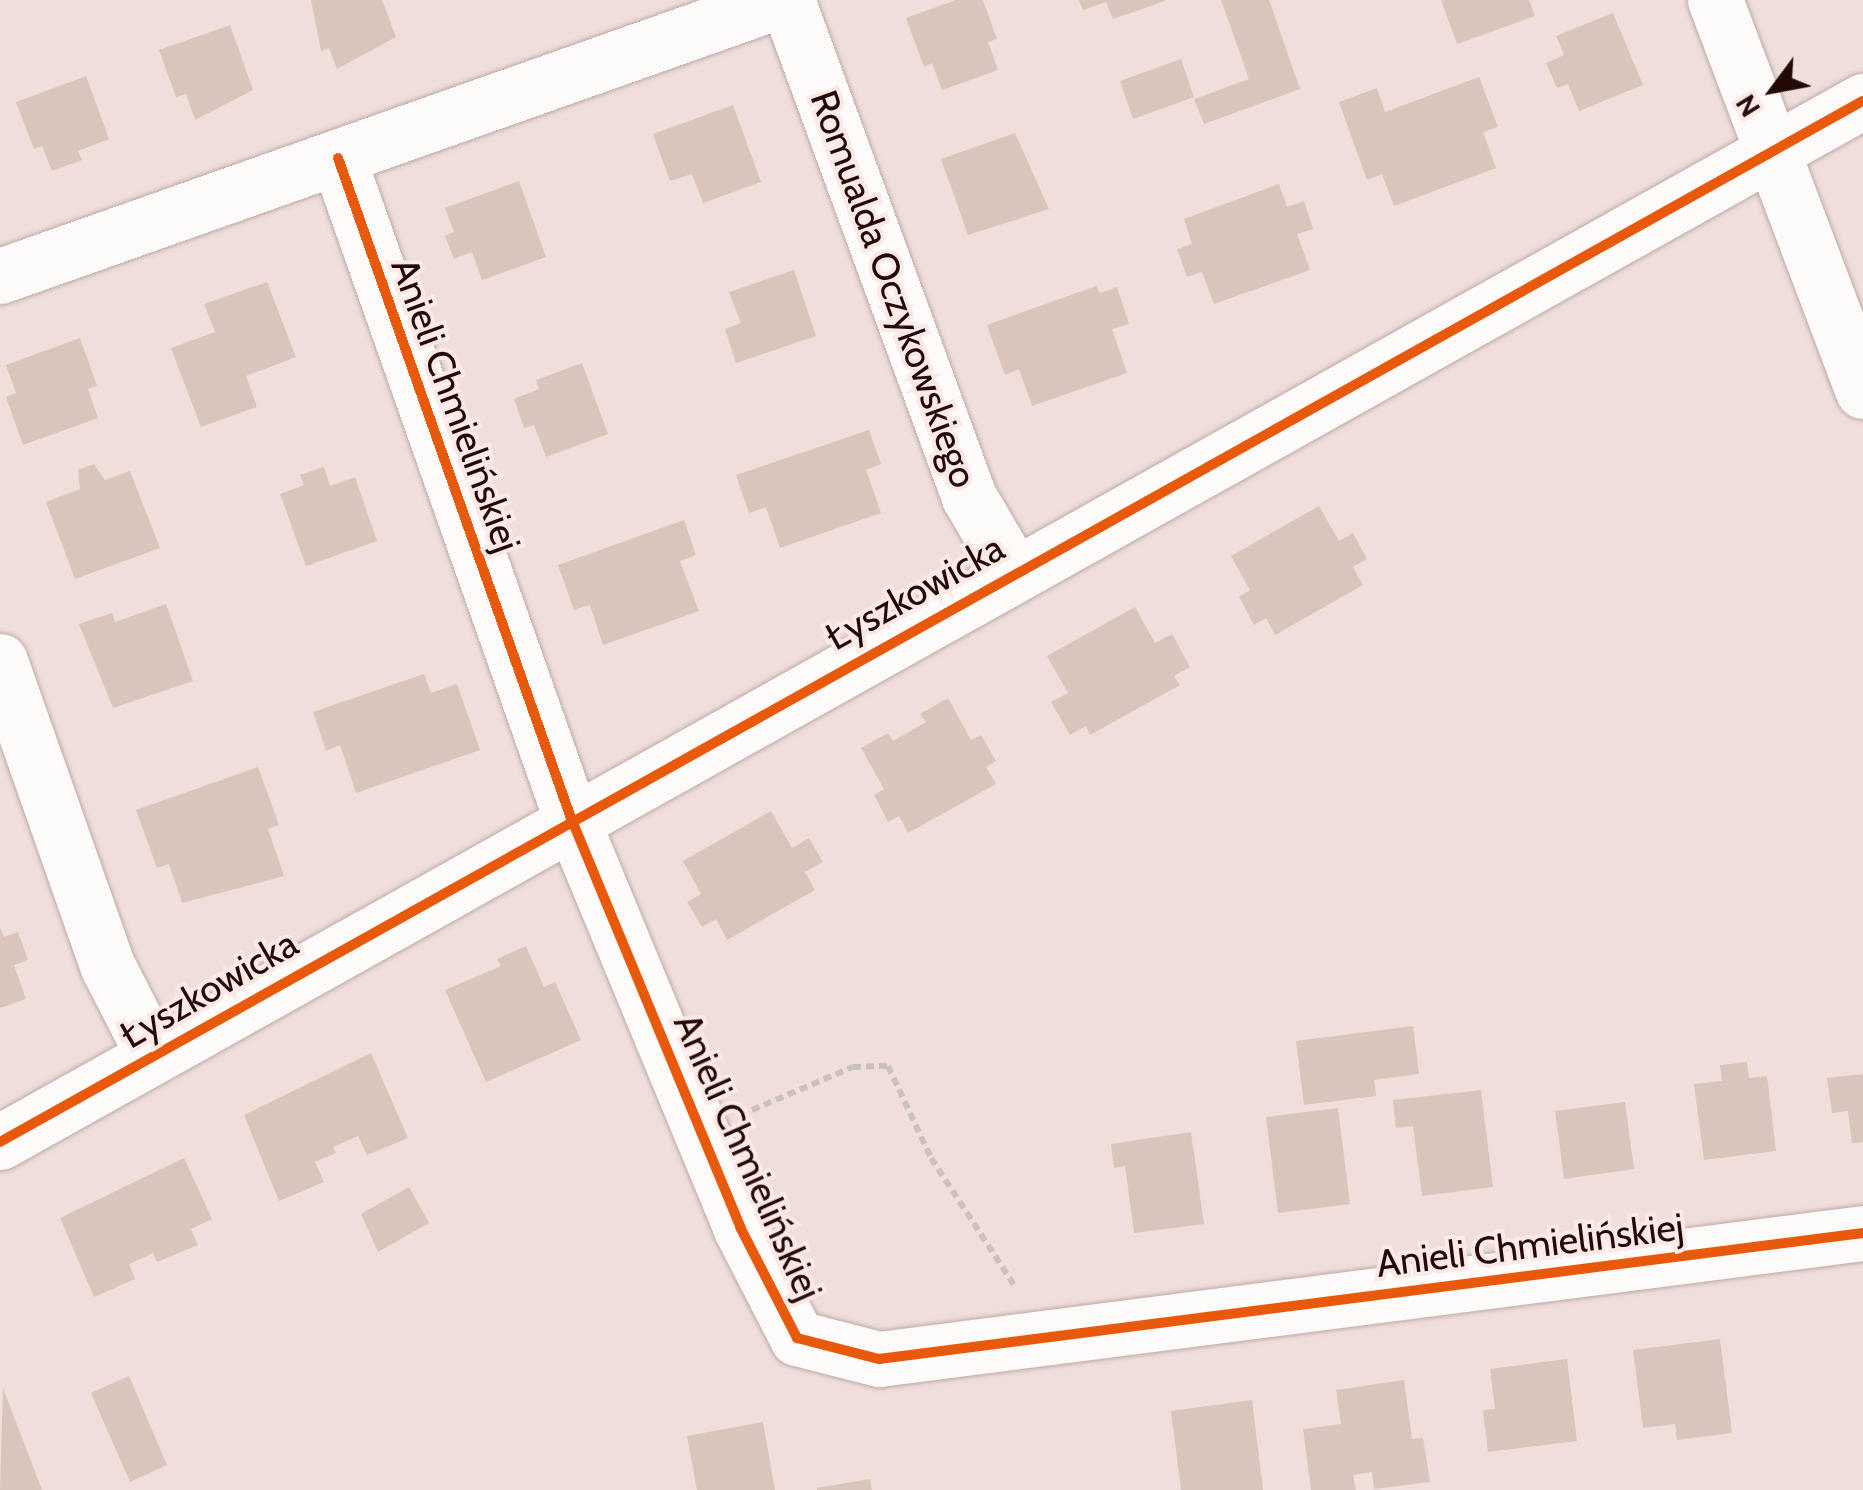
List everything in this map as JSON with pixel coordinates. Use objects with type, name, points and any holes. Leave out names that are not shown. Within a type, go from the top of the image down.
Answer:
[{"type":"street","points":[[0,276],[784,0]]},
{"type":"street","name":"Romualda Oczykowskiego","points":[[784,0],[969,497],[1013,572]]},
{"type":"street","points":[[1715,0],[1863,391]]},
{"type":"street","name":"Łyszkowicka","points":[[0,1142],[571,818],[1863,101]]},
{"type":"street","name":"Anieli Chmielińskiej","points":[[338,158],[571,818],[701,1134],[797,1338],[879,1358],[1863,1233]]},
{"type":"street","points":[[0,661],[108,966],[152,1056]]},
{"type":"path","points":[[701,1134],[853,1067],[888,1066],[931,1158],[1022,1298],[1030,1339]]},
{"type":"building","points":[[311,0],[382,0],[396,37],[337,69],[329,48],[321,51]]},
{"type":"building","points":[[956,0],[983,0],[997,39],[988,42],[998,70],[942,90],[932,63],[924,67],[906,18]]},
{"type":"building","points":[[1079,0],[1165,1],[1113,19],[1106,2],[1083,10]]},
{"type":"building","points":[[1221,0],[1269,0],[1300,89],[1204,124],[1194,99],[1249,79]]},
{"type":"building","points":[[1441,0],[1529,0],[1535,16],[1457,44]]},
{"type":"building","points":[[1613,13],[1643,85],[1579,111],[1568,84],[1557,88],[1546,63],[1564,55],[1556,36]]},
{"type":"building","points":[[230,25],[253,90],[195,120],[186,94],[176,97],[159,50]]},
{"type":"building","points":[[1181,59],[1194,97],[1133,119],[1120,81]]},
{"type":"building","points":[[86,76],[109,139],[78,151],[82,160],[52,171],[42,146],[34,149],[16,102]]},
{"type":"building","points":[[1479,77],[1498,127],[1483,132],[1496,168],[1394,206],[1382,174],[1367,180],[1339,102],[1377,88],[1385,112]]},
{"type":"building","points":[[733,105],[761,182],[703,203],[692,174],[670,181],[653,134]]},
{"type":"building","points":[[1015,133],[1049,209],[968,235],[941,159]]},
{"type":"building","points":[[519,181],[546,257],[482,280],[472,252],[454,259],[445,236],[454,232],[445,208]]},
{"type":"building","points":[[1279,184],[1287,207],[1304,201],[1313,229],[1297,234],[1310,270],[1214,304],[1202,272],[1187,277],[1177,249],[1192,244],[1184,219]]},
{"type":"building","points":[[794,270],[816,336],[736,363],[725,329],[741,323],[729,292]]},
{"type":"building","points":[[267,282],[296,357],[246,376],[257,407],[201,427],[171,348],[215,332],[204,304]]},
{"type":"building","points":[[1096,286],[1100,293],[1117,287],[1129,324],[1112,329],[1127,373],[1032,406],[1019,369],[1005,375],[987,325]]},
{"type":"building","points":[[80,338],[97,386],[88,389],[98,418],[23,445],[6,397],[16,393],[6,365]]},
{"type":"building","points":[[582,363],[608,434],[546,457],[534,425],[524,428],[514,399],[539,389],[536,380]]},
{"type":"building","points":[[869,430],[881,464],[866,470],[881,513],[780,548],[766,507],[749,513],[736,475]]},
{"type":"building","points":[[94,464],[105,480],[130,471],[160,548],[75,579],[46,502],[80,489],[78,470]]},
{"type":"building","points":[[324,467],[330,486],[355,477],[377,541],[306,566],[280,494],[304,485],[300,475]]},
{"type":"building","points":[[1319,506],[1339,541],[1353,533],[1367,559],[1353,567],[1363,585],[1275,635],[1266,618],[1254,625],[1239,597],[1250,590],[1231,556]]},
{"type":"building","points":[[684,520],[696,555],[680,561],[699,611],[603,645],[590,605],[574,610],[558,565]]},
{"type":"building","points":[[166,604],[193,681],[113,708],[79,624],[112,613],[115,622]]},
{"type":"building","points":[[1135,607],[1155,643],[1172,634],[1190,667],[1174,676],[1180,685],[1090,735],[1086,726],[1070,735],[1051,702],[1068,693],[1047,656]]},
{"type":"building","points":[[424,674],[431,693],[457,684],[480,750],[356,793],[340,745],[326,751],[313,712]]},
{"type":"building","points":[[948,698],[971,740],[981,735],[996,761],[986,767],[996,784],[908,833],[899,816],[888,822],[874,795],[884,789],[861,748],[888,733],[893,741],[926,722],[920,714]]},
{"type":"building","points":[[258,767],[279,825],[268,829],[284,876],[182,903],[169,864],[157,868],[136,810]]},
{"type":"building","points":[[771,811],[792,848],[809,838],[823,862],[805,872],[815,890],[727,940],[716,919],[702,927],[687,902],[701,894],[683,861]]},
{"type":"building","points":[[0,928],[4,937],[18,932],[28,960],[14,965],[26,999],[0,1008]]},
{"type":"building","points":[[526,946],[544,987],[555,982],[581,1040],[486,1082],[445,990],[501,966],[497,959]]},
{"type":"building","points":[[1413,1026],[1419,1074],[1374,1080],[1376,1096],[1304,1105],[1296,1041]]},
{"type":"building","points":[[371,1053],[408,1138],[367,1155],[358,1136],[333,1147],[336,1153],[315,1162],[324,1182],[279,1201],[244,1115]]},
{"type":"building","points":[[1747,1062],[1749,1078],[1767,1076],[1776,1151],[1704,1160],[1694,1084],[1722,1081],[1720,1065]]},
{"type":"building","points":[[1863,1074],[1863,1142],[1852,1143],[1848,1111],[1832,1113],[1827,1078]]},
{"type":"building","points":[[1481,1090],[1493,1187],[1422,1196],[1413,1126],[1396,1128],[1393,1100]]},
{"type":"building","points":[[1625,1102],[1634,1169],[1564,1179],[1555,1111]]},
{"type":"building","points":[[1338,1108],[1350,1204],[1278,1213],[1266,1117]]},
{"type":"building","points":[[1191,1132],[1204,1224],[1134,1233],[1125,1166],[1114,1168],[1111,1144]]},
{"type":"building","points":[[184,1158],[212,1219],[191,1229],[198,1245],[157,1262],[153,1253],[129,1264],[135,1279],[94,1297],[60,1218]]},
{"type":"building","points":[[409,1187],[429,1223],[378,1252],[361,1214]]},
{"type":"building","points":[[1720,1339],[1732,1433],[1677,1440],[1675,1424],[1643,1428],[1633,1350]]},
{"type":"building","points":[[1567,1359],[1577,1441],[1488,1452],[1483,1410],[1495,1409],[1490,1369]]},
{"type":"building","points":[[129,1376],[167,1465],[130,1482],[91,1393]]},
{"type":"building","points":[[1404,1380],[1412,1439],[1423,1438],[1430,1482],[1374,1489],[1372,1472],[1353,1475],[1356,1490],[1311,1490],[1303,1429],[1341,1424],[1336,1390]]},
{"type":"building","points":[[3,1388],[42,1490],[0,1490]]},
{"type":"building","points":[[1252,1400],[1263,1490],[1181,1490],[1171,1411]]},
{"type":"building","points":[[763,1422],[775,1490],[697,1490],[687,1436]]},
{"type":"building","points":[[870,1479],[872,1490],[817,1490],[817,1488]]},
{"type":"cycle path","points":[[0,1142],[1863,101]]},
{"type":"cycle path","points":[[338,158],[571,818],[740,1227],[797,1338],[879,1359],[1863,1233]]}]
